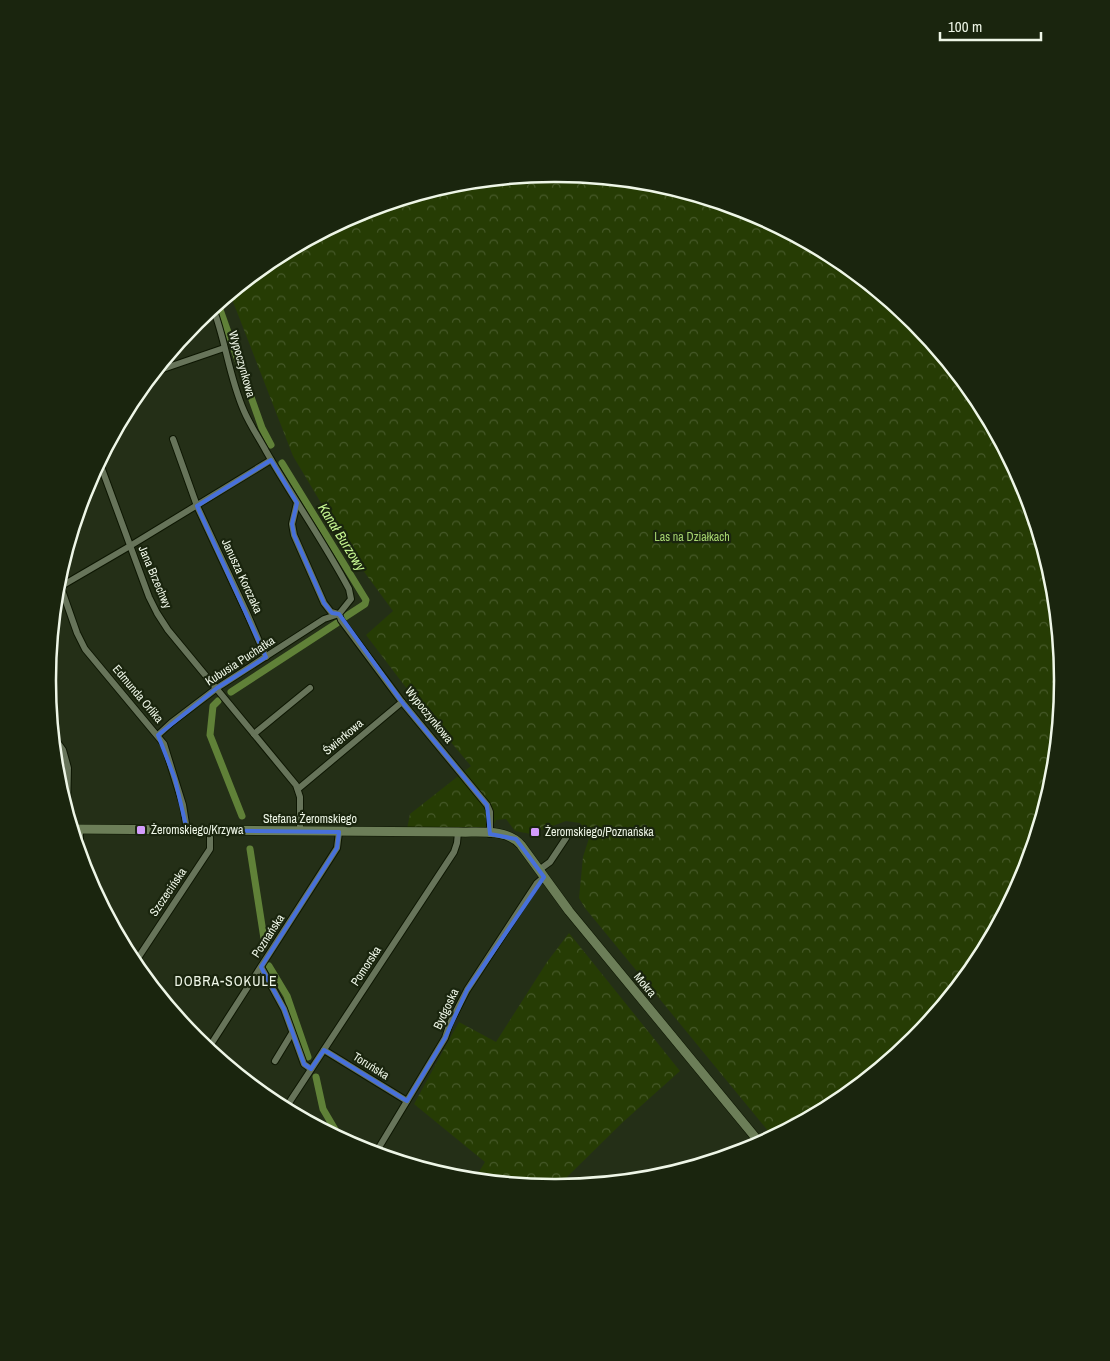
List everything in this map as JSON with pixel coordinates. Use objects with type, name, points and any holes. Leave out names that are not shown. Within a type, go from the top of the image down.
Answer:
[{"type":"street","name":"Wypoczynkowa","points":[[216,316],[235,388],[244,411],[271,460],[349,589],[351,599],[339,614]]},
{"type":"street","points":[[168,366],[224,348]]},
{"type":"street","name":"Janusza Korczaka","points":[[173,439],[197,506],[266,657]]},
{"type":"street","points":[[66,584],[271,460]]},
{"type":"street","name":"Jana Brzechwy","points":[[103,472],[149,598],[157,613],[168,630],[298,789]]},
{"type":"street","name":"Wypoczynkowa","points":[[297,503],[292,524],[294,535],[324,603],[331,612],[339,614]]},
{"type":"street","name":"Edmunda Orlika","points":[[64,599],[85,649],[164,744],[178,788],[186,818],[187,830]]},
{"type":"street","name":"Wypoczynkowa","points":[[339,614],[344,626],[402,702],[487,805],[490,812],[490,834]]},
{"type":"street","name":"Kubusia Puchatka","points":[[158,735],[217,688],[324,619],[339,614]]},
{"type":"street","points":[[254,734],[310,688]]},
{"type":"street","name":"Świerkowa","points":[[298,789],[402,702]]},
{"type":"street","points":[[61,748],[68,768],[68,785]]},
{"type":"street","points":[[298,789],[300,831]]},
{"type":"street","name":"Stefana Żeromskiego","points":[[79,829],[458,832],[508,836],[516,839]]},
{"type":"street","name":"Szczecińska","points":[[139,956],[210,850],[210,830]]},
{"type":"street","name":"Poznańska","points":[[212,1042],[337,848],[338,832]]},
{"type":"street","name":"Pomorska","points":[[290,1102],[454,852],[458,832]]},
{"type":"street","name":"Bydgoska","points":[[379,1147],[445,1038],[450,1023],[467,990],[566,838]]},
{"type":"street","name":"Mokra","points":[[516,839],[568,911],[755,1137]]},
{"type":"street","points":[[261,967],[278,997],[304,1064],[311,1069]]},
{"type":"street","points":[[275,1060],[292,1033]]},
{"type":"street","name":"Toruńska","points":[[324,1050],[407,1101]]},
{"type":"highlighted area","points":[[271,460],[297,503],[292,524],[294,535],[324,603],[332,613],[339,614],[402,702],[487,805],[490,834],[516,839],[544,877],[467,990],[445,1038],[407,1101],[324,1050],[311,1069],[304,1064],[284,1009],[261,967],[337,848],[339,832],[187,830],[175,779],[158,735],[217,688],[266,657],[197,506]]},
{"type":"green space","name":"Las na Działkach","points":[[522,183],[588,183],[652,191],[715,208],[776,233],[832,266],[859,285],[908,328],[930,352],[970,403],[987,431],[1016,490],[1027,520],[1037,551],[1049,615],[1053,648],[1053,713],[1044,778],[1037,810],[1016,871],[1002,901],[970,958],[951,984],[908,1033],[859,1076],[832,1095],[768,1131],[585,908],[579,898],[583,857],[590,835],[580,823],[566,821],[531,834],[515,831],[506,819],[496,820],[491,830],[407,829],[410,814],[471,766],[417,702],[366,635],[393,611],[354,558],[293,456],[233,301],[278,266],[334,233],[395,208],[458,191]]},
{"type":"green space","points":[[569,933],[680,1071],[623,1122],[567,1179],[522,1178],[478,1173],[485,1162],[414,1104],[459,1022],[496,1042],[547,962]]},
{"type":"waterway","name":"Kanał Burzowy","points":[[220,311],[262,428],[271,445]]},
{"type":"waterway","name":"Kanał Burzowy","points":[[282,463],[366,600],[365,604],[345,617]]},
{"type":"waterway","name":"Kanał Burzowy","points":[[231,692],[337,623]]},
{"type":"waterway","name":"Kanał Burzowy","points":[[218,701],[213,706],[210,735],[242,816]]},
{"type":"waterway","name":"Kanał Burzowy","points":[[250,849],[265,945]]},
{"type":"waterway","name":"Kanał Burzowy","points":[[269,966],[287,996],[308,1057]]},
{"type":"waterway","name":"Kanał Burzowy","points":[[316,1077],[323,1109],[334,1128]]},
{"type":"place","name":"Żeromskiego/Krzywa","points":[[141,830]]},
{"type":"place","name":"Żeromskiego/Poznańska","points":[[535,832]]},
{"type":"district","name":"DOBRA-SOKULE","points":[[226,981]]}]
